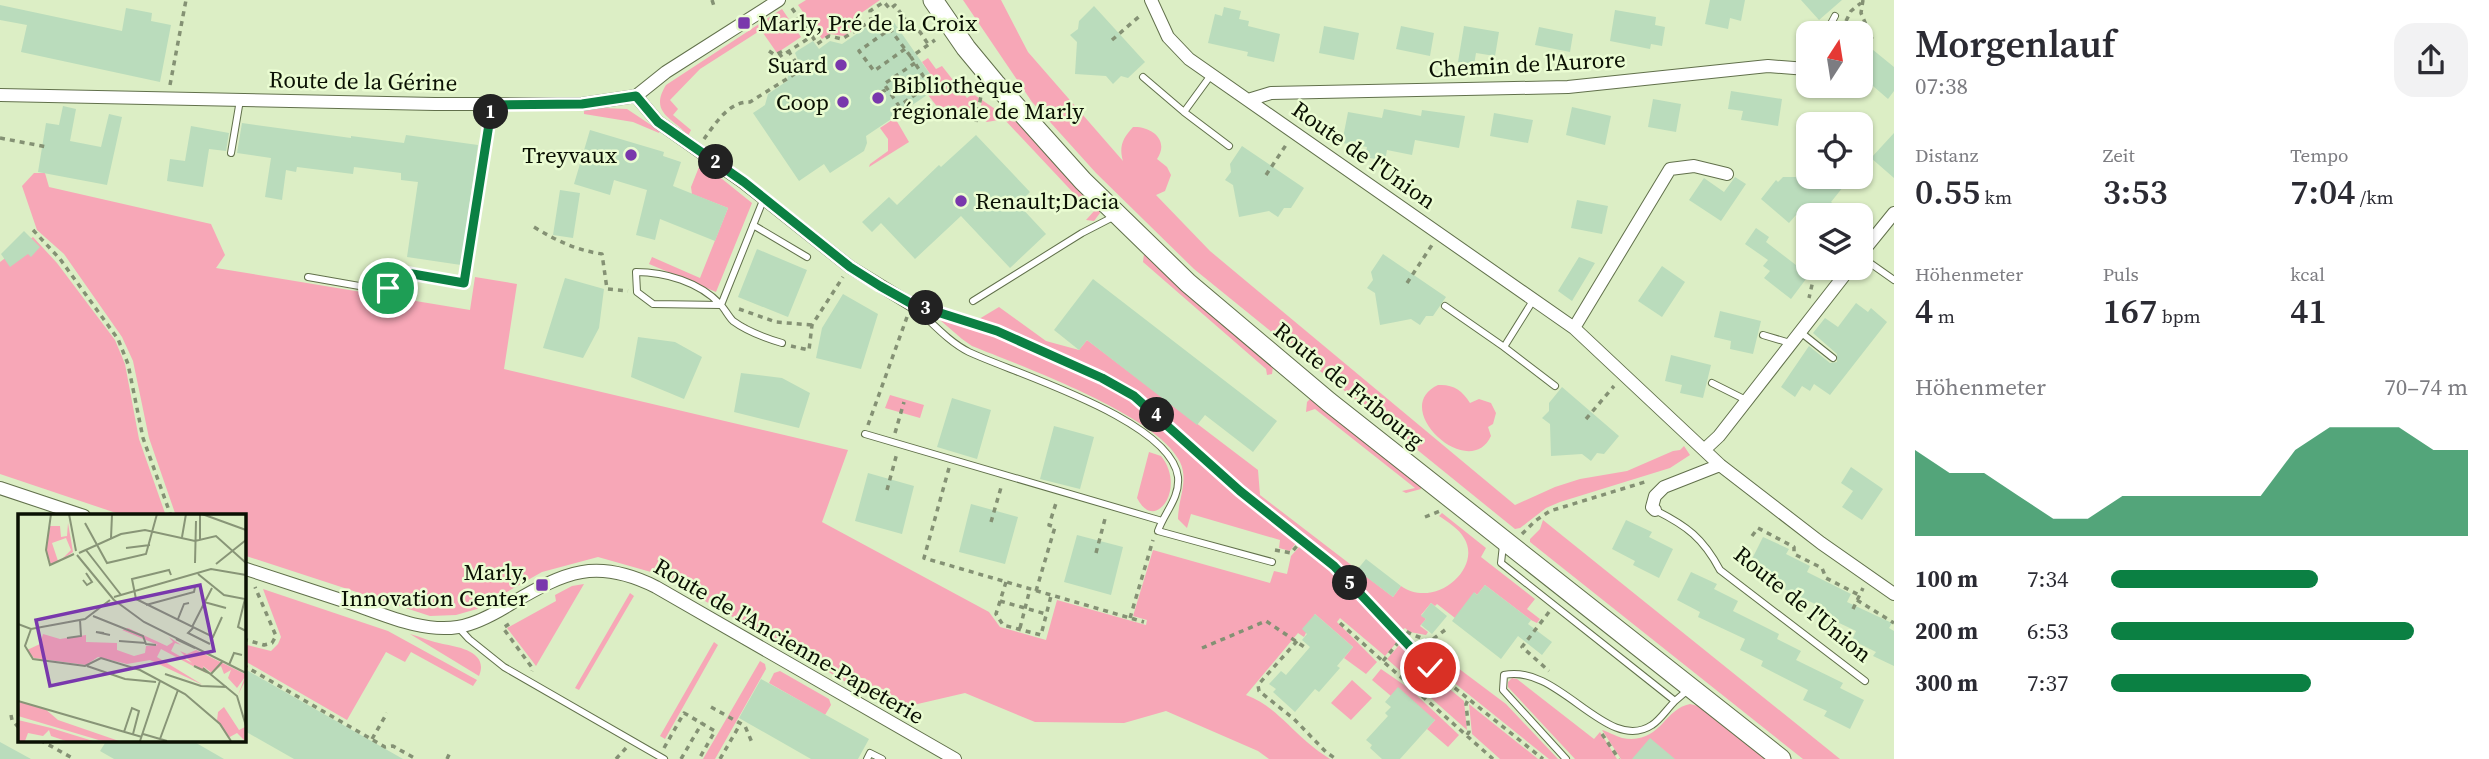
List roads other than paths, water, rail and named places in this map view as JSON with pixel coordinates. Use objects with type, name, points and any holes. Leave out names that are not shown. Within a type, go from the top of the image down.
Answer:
[{"type":"main road","name":"Route de Fribourg","points":[[933,0],[995,83],[1083,181],[1188,283],[1280,361],[1781,759]]},
{"type":"street","points":[[779,0],[666,72],[636,96],[658,122],[764,198],[850,267],[912,304]]},
{"type":"street","name":"Route de l'Union","points":[[1149,5],[1168,37],[1189,59],[1574,328],[1720,464],[1821,543],[1894,594]]},
{"type":"street","name":"Chemin de l'Aurore","points":[[1248,100],[1271,93],[1568,87],[1768,66],[1796,67]]},
{"type":"street","name":"Route de la Gérine","points":[[0,95],[492,105],[582,104],[636,96]]},
{"type":"street","points":[[1574,328],[1670,169],[1694,166],[1727,174]]},
{"type":"street","points":[[1873,240],[1894,213]]},
{"type":"street","points":[[1704,450],[1718,436],[1840,280]]},
{"type":"street","name":"Route de l'Union","points":[[1655,510],[1655,496],[1664,487],[1720,464]]},
{"type":"street","points":[[0,488],[78,514]]},
{"type":"street","name":"Route de l'Ancienne-Papeterie","points":[[245,569],[395,618],[431,627],[458,627],[501,610],[542,585],[570,573],[591,571],[630,575],[656,587],[955,759]]},
{"type":"lane","points":[[1832,21],[1835,16]]},
{"type":"lane","points":[[1184,113],[1211,75]]},
{"type":"lane","points":[[1143,77],[1184,113],[1229,146]]},
{"type":"lane","points":[[231,153],[240,100]]},
{"type":"lane","points":[[308,277],[365,287],[388,288],[401,275],[407,273],[464,283],[492,105]]},
{"type":"lane","points":[[721,305],[764,198]]},
{"type":"lane","points":[[973,301],[1082,233],[1118,214]]},
{"type":"lane","points":[[753,225],[807,257]]},
{"type":"lane","points":[[1873,266],[1894,281]]},
{"type":"lane","points":[[721,305],[653,304],[637,292],[636,272],[654,272],[702,289],[721,305],[731,319],[755,334],[782,343]]},
{"type":"lane","points":[[1504,347],[1534,299]]},
{"type":"lane","points":[[912,304],[960,347],[1095,404],[1123,419],[1163,450],[1175,467],[1178,485],[1172,505],[1158,531],[1272,562]]},
{"type":"lane","points":[[1445,306],[1555,386]]},
{"type":"lane","points":[[1799,331],[1833,358]]},
{"type":"lane","points":[[1763,335],[1790,343]]},
{"type":"lane","points":[[1712,383],[1746,400]]},
{"type":"lane","points":[[865,434],[1162,521]]},
{"type":"lane","name":"Route de l'Union","points":[[1655,510],[1680,522],[1696,535],[1711,552],[1720,570],[1865,681]]},
{"type":"lane","points":[[1507,543],[1501,564],[1675,701]]},
{"type":"lane","points":[[458,627],[503,667],[662,758]]},
{"type":"lane","points":[[1566,759],[1503,690],[1504,675],[1517,672],[1546,682],[1602,722],[1628,732],[1651,726],[1691,688]]},
{"type":"lane","points":[[867,759],[870,752],[883,759]]},
{"type":"place","name":"Marly, Pré de la Croix","points":[[744,23]]},
{"type":"place","name":"Suard","points":[[841,65]]},
{"type":"place","name":"Bibliothèque régionale de Marly","points":[[878,98]]},
{"type":"place","name":"Coop","points":[[843,102]]},
{"type":"place","name":"Treyvaux","points":[[631,155]]},
{"type":"place","name":"Renault;Dacia","points":[[961,201]]},
{"type":"place","name":"Marly, Innovation Center","points":[[542,585]]}]
